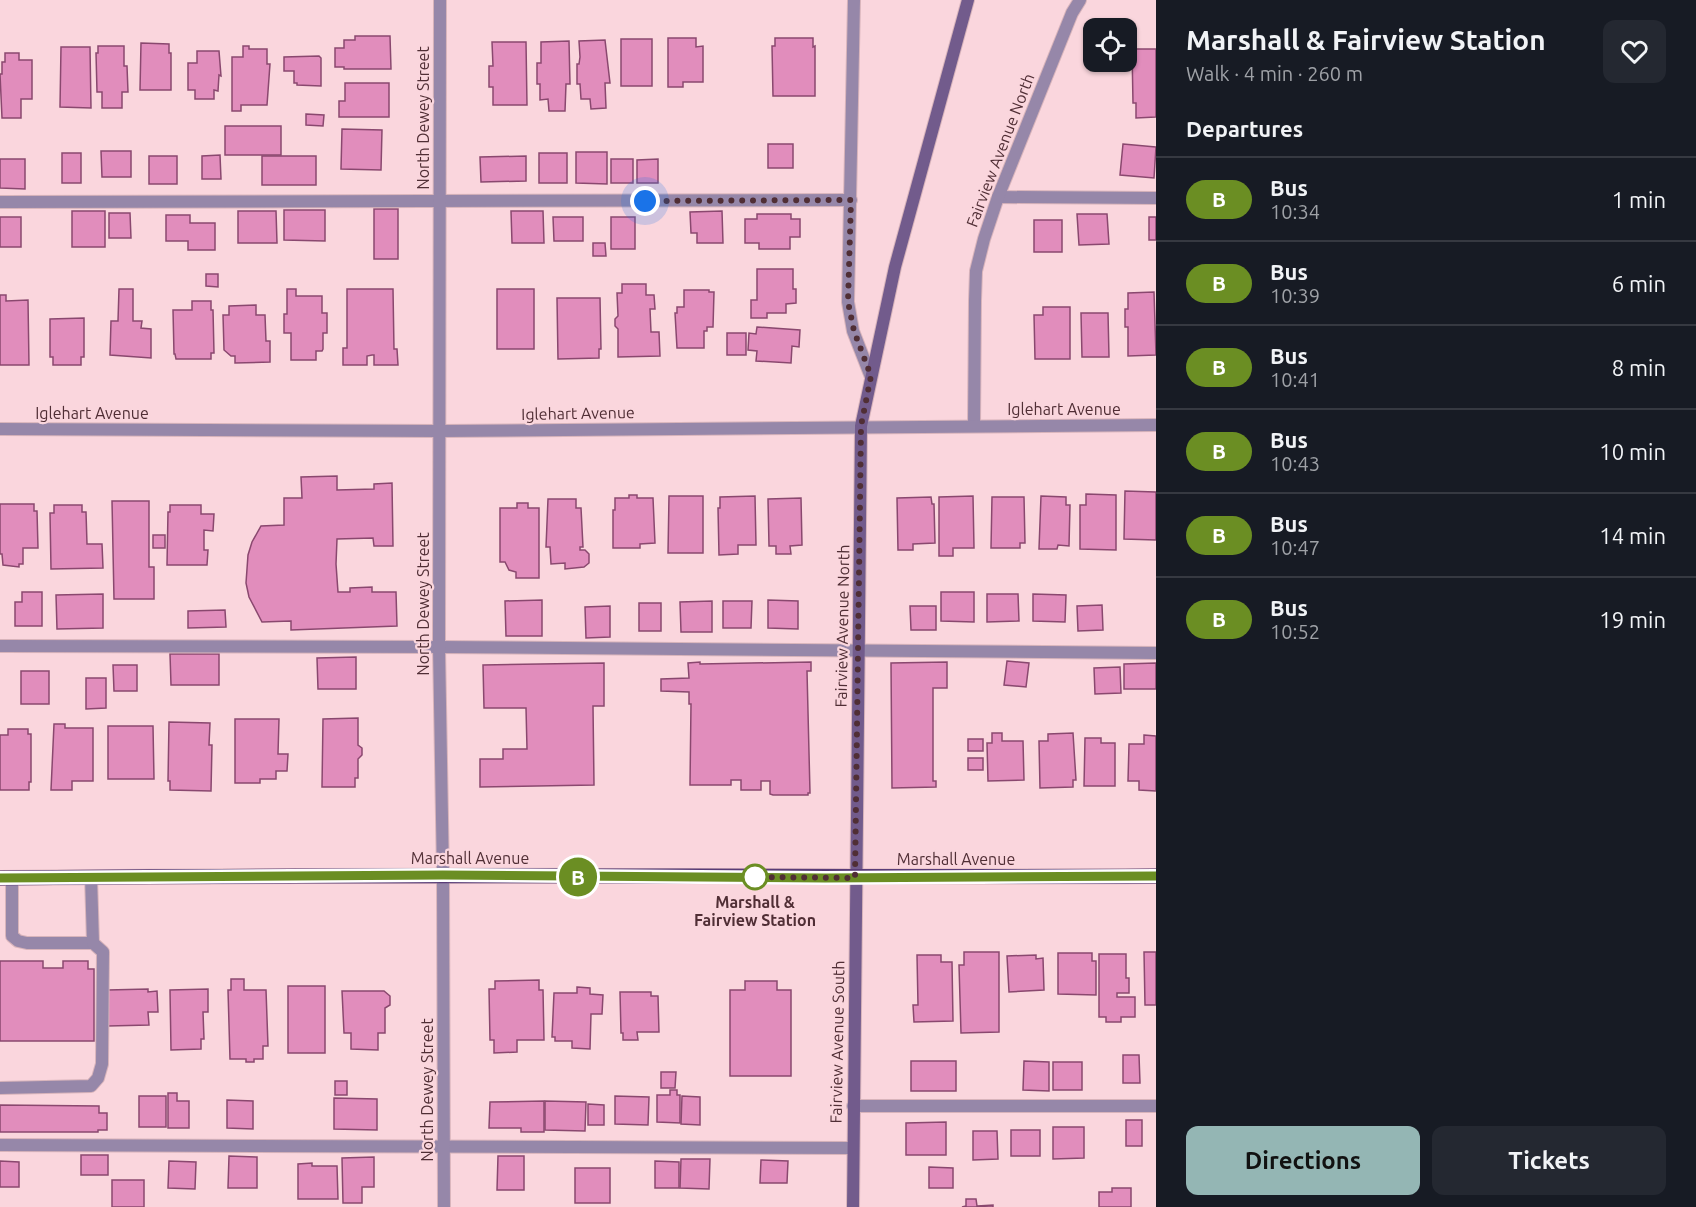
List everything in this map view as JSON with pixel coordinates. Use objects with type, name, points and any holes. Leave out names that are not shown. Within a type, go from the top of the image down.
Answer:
[{"type":"main road","name":"Marshall Avenue","points":[[6,878],[443,875],[855,878],[1156,876]]},
{"type":"street","name":"North Dewey Street","points":[[440,0],[439,647],[443,875],[444,1207]]},
{"type":"street","points":[[854,0],[848,302],[854,331],[871,376]]},
{"type":"street","name":"Fairview Avenue North","points":[[855,878],[861,426],[895,267],[968,0]]},
{"type":"street","name":"Fairview Avenue North","points":[[974,426],[976,271],[998,196],[1072,13],[1080,0]]},
{"type":"street","points":[[998,196],[1156,198]]},
{"type":"street","points":[[0,202],[851,200]]},
{"type":"street","name":"Iglehart Avenue","points":[[0,429],[440,431],[1156,425]]},
{"type":"street","points":[[0,646],[1156,653]]},
{"type":"street","points":[[91,877],[93,943]]},
{"type":"street","points":[[0,1088],[91,1086],[98,1078],[102,1064],[103,952],[93,943],[18,941],[12,936],[6,878]]},
{"type":"street","name":"Fairview Avenue South","points":[[853,1207],[855,878]]},
{"type":"street","points":[[853,1106],[1156,1106]]},
{"type":"street","points":[[0,1145],[853,1148]]},
{"type":"building","points":[[355,36],[390,36],[391,69],[335,67],[335,48],[344,48],[344,40],[355,40]]},
{"type":"building","points":[[668,38],[696,38],[696,47],[703,46],[703,82],[683,82],[683,87],[668,87]]},
{"type":"building","points":[[775,38],[813,38],[815,96],[773,96],[772,46],[775,46]]},
{"type":"building","points":[[621,39],[652,39],[652,86],[621,86]]},
{"type":"building","points":[[605,40],[610,83],[605,83],[606,108],[591,109],[590,99],[581,99],[580,84],[577,84],[579,41]]},
{"type":"building","points":[[569,41],[570,84],[566,84],[565,111],[549,111],[548,99],[540,100],[540,84],[537,84],[537,63],[541,63],[541,42]]},
{"type":"building","points":[[492,42],[526,42],[527,105],[493,105],[493,87],[489,87],[489,66],[493,66]]},
{"type":"building","points":[[141,43],[169,44],[171,90],[140,90]]},
{"type":"building","points":[[98,46],[124,46],[128,92],[122,92],[122,108],[102,108],[102,92],[97,92],[96,53],[98,53]]},
{"type":"building","points":[[243,46],[249,46],[249,49],[267,49],[267,64],[270,64],[267,105],[241,105],[241,111],[232,111],[232,57],[243,57]]},
{"type":"building","points":[[61,47],[90,47],[91,108],[60,107]]},
{"type":"building","points":[[1137,49],[1156,49],[1156,117],[1136,118],[1136,103],[1133,103],[1132,72],[1137,72]]},
{"type":"building","points":[[197,51],[219,51],[221,76],[219,75],[218,91],[214,90],[214,99],[195,99],[195,90],[188,90],[188,63],[197,63]]},
{"type":"building","points":[[5,53],[19,53],[19,60],[32,60],[32,99],[21,99],[21,118],[2,118],[0,74],[2,74],[2,62],[5,62]]},
{"type":"building","points":[[319,56],[321,58],[321,86],[297,85],[294,83],[294,71],[284,71],[284,57]]},
{"type":"building","points":[[345,83],[389,83],[389,117],[339,117],[339,101],[345,101]]},
{"type":"building","points":[[306,114],[324,115],[323,126],[306,125]]},
{"type":"building","points":[[225,126],[281,126],[281,155],[225,155]]},
{"type":"building","points":[[342,129],[382,130],[381,170],[341,169]]},
{"type":"building","points":[[768,144],[793,144],[793,168],[768,168]]},
{"type":"building","points":[[1123,144],[1156,147],[1154,178],[1120,175]]},
{"type":"building","points":[[101,151],[131,151],[131,177],[102,177]]},
{"type":"building","points":[[576,152],[607,152],[607,184],[576,183]]},
{"type":"building","points":[[62,153],[81,153],[81,183],[62,183]]},
{"type":"building","points":[[539,153],[567,153],[567,183],[539,183]]},
{"type":"building","points":[[220,155],[221,179],[202,179],[202,156]]},
{"type":"building","points":[[149,156],[177,156],[177,184],[149,184]]},
{"type":"building","points":[[262,156],[316,156],[316,185],[262,185]]},
{"type":"building","points":[[526,156],[526,181],[481,182],[480,157]]},
{"type":"building","points":[[0,159],[25,159],[25,189],[0,188]]},
{"type":"building","points":[[611,159],[633,159],[633,183],[611,183]]},
{"type":"building","points":[[658,159],[658,183],[637,183],[637,160]]},
{"type":"building","points":[[374,209],[398,209],[398,259],[374,259]]},
{"type":"building","points":[[284,210],[325,210],[325,241],[284,240]]},
{"type":"building","points":[[72,211],[105,211],[105,247],[72,247]]},
{"type":"building","points":[[238,211],[276,211],[277,243],[238,243]]},
{"type":"building","points":[[511,211],[543,211],[544,243],[512,243]]},
{"type":"building","points":[[722,211],[723,243],[697,243],[697,233],[691,233],[690,212]]},
{"type":"building","points":[[109,213],[130,213],[131,238],[109,238]]},
{"type":"building","points":[[757,214],[791,214],[791,219],[800,219],[800,237],[790,237],[790,249],[759,249],[759,243],[745,243],[745,219],[757,219]]},
{"type":"building","points":[[1077,214],[1107,214],[1109,244],[1079,245]]},
{"type":"building","points":[[166,215],[190,215],[190,223],[215,223],[215,250],[188,250],[188,241],[166,241]]},
{"type":"building","points":[[0,217],[21,217],[21,247],[0,247]]},
{"type":"building","points":[[553,217],[583,217],[583,241],[554,241]]},
{"type":"building","points":[[611,217],[635,217],[635,249],[611,249]]},
{"type":"building","points":[[1149,217],[1156,217],[1156,240],[1149,240]]},
{"type":"building","points":[[1034,220],[1062,220],[1062,252],[1034,252]]},
{"type":"building","points":[[593,243],[605,243],[606,256],[593,256]]},
{"type":"building","points":[[757,269],[793,269],[796,303],[786,304],[786,313],[767,313],[767,318],[751,318],[751,300],[757,300]]},
{"type":"building","points":[[206,274],[218,274],[218,287],[206,286]]},
{"type":"building","points":[[622,284],[646,284],[646,295],[654,295],[655,309],[650,309],[651,332],[659,332],[660,356],[618,357],[618,329],[615,326],[615,319],[618,316],[617,293],[622,293]]},
{"type":"building","points":[[119,289],[133,289],[133,321],[142,321],[141,328],[151,329],[151,358],[110,355],[111,321],[118,321]]},
{"type":"building","points":[[287,289],[296,289],[296,296],[322,296],[322,313],[327,313],[327,333],[323,333],[323,349],[316,351],[316,360],[291,360],[291,333],[284,333]]},
{"type":"building","points":[[347,289],[393,289],[394,349],[397,349],[398,365],[374,365],[374,355],[372,355],[367,356],[367,365],[343,365],[343,348],[347,348]]},
{"type":"building","points":[[497,289],[534,289],[534,349],[497,349]]},
{"type":"building","points":[[684,290],[714,292],[713,327],[707,327],[707,331],[704,331],[704,348],[677,348],[675,313],[677,313],[677,307],[684,307]]},
{"type":"building","points":[[1154,292],[1156,355],[1128,356],[1128,327],[1125,327],[1125,309],[1128,309],[1128,293]]},
{"type":"building","points":[[0,295],[6,295],[6,301],[28,300],[29,365],[0,365]]},
{"type":"building","points":[[557,298],[600,298],[601,349],[599,349],[599,358],[558,359]]},
{"type":"building","points":[[192,301],[211,301],[214,353],[211,353],[211,359],[176,359],[174,354],[173,310],[192,310]]},
{"type":"building","points":[[256,305],[256,315],[265,315],[266,341],[270,341],[270,362],[235,363],[235,356],[231,356],[224,350],[223,315],[229,315],[229,306]]},
{"type":"building","points":[[1043,307],[1070,307],[1070,359],[1035,359],[1034,315],[1043,315]]},
{"type":"building","points":[[1081,313],[1108,313],[1109,357],[1082,357]]},
{"type":"building","points":[[84,318],[84,357],[81,357],[81,365],[53,365],[53,357],[50,357],[50,319]]},
{"type":"building","points":[[757,327],[800,330],[799,347],[792,346],[791,363],[756,361],[757,351],[748,350],[749,333],[756,334]]},
{"type":"building","points":[[727,333],[746,333],[746,355],[727,355]]},
{"type":"building","points":[[337,476],[337,490],[374,489],[374,484],[392,483],[393,546],[374,546],[373,538],[337,539],[336,564],[338,592],[350,592],[350,588],[372,587],[372,592],[396,592],[397,626],[291,630],[291,621],[262,622],[249,597],[246,583],[248,555],[252,542],[261,526],[284,525],[284,498],[302,498],[301,477]]},
{"type":"building","points":[[1125,491],[1156,492],[1156,540],[1124,539]]},
{"type":"building","points":[[1086,494],[1116,495],[1116,550],[1080,549],[1080,505],[1086,505]]},
{"type":"building","points":[[629,495],[637,495],[637,498],[653,498],[655,543],[640,544],[640,548],[613,548],[615,498],[629,498]]},
{"type":"building","points":[[669,496],[703,496],[703,553],[668,553]]},
{"type":"building","points":[[755,496],[756,545],[738,545],[738,554],[719,555],[718,508],[720,508],[720,497]]},
{"type":"building","points":[[973,496],[974,548],[953,548],[953,556],[939,556],[939,497]]},
{"type":"building","points":[[1041,496],[1066,497],[1066,505],[1070,505],[1069,546],[1058,545],[1057,549],[1039,549]]},
{"type":"building","points":[[931,497],[932,504],[934,504],[935,543],[913,544],[913,550],[898,550],[897,498]]},
{"type":"building","points":[[992,497],[1024,497],[1025,543],[1020,543],[1020,548],[991,548]]},
{"type":"building","points":[[801,498],[802,545],[790,546],[791,554],[776,554],[776,546],[769,546],[768,499]]},
{"type":"building","points":[[548,499],[576,499],[576,508],[581,508],[583,547],[580,547],[580,550],[585,550],[589,554],[589,563],[584,567],[565,569],[565,563],[551,564],[550,547],[546,547]]},
{"type":"building","points":[[112,501],[149,501],[149,567],[154,567],[154,599],[114,599]]},
{"type":"building","points":[[517,503],[528,503],[528,508],[539,508],[539,578],[516,578],[516,572],[509,570],[505,562],[500,562],[500,508],[517,508]]},
{"type":"building","points":[[0,504],[34,504],[34,511],[37,511],[38,548],[23,548],[23,564],[19,564],[19,567],[3,565],[2,554],[0,554]]},
{"type":"building","points":[[54,505],[82,505],[82,512],[86,512],[87,544],[102,544],[103,568],[51,569],[50,513],[54,513]]},
{"type":"building","points":[[170,505],[201,505],[201,514],[214,514],[213,531],[204,530],[204,550],[208,550],[207,565],[167,565]]},
{"type":"building","points":[[153,535],[165,535],[165,548],[153,548]]},
{"type":"building","points":[[22,592],[42,592],[42,626],[15,626],[15,602],[22,602]]},
{"type":"building","points":[[941,592],[974,592],[974,622],[941,621]]},
{"type":"building","points":[[103,594],[103,628],[57,629],[56,595]]},
{"type":"building","points":[[987,594],[1018,594],[1019,621],[987,622]]},
{"type":"building","points":[[1033,594],[1066,595],[1065,622],[1033,621]]},
{"type":"building","points":[[542,600],[542,636],[506,636],[505,601]]},
{"type":"building","points":[[768,600],[798,601],[798,629],[768,628]]},
{"type":"building","points":[[712,601],[712,632],[681,632],[680,602]]},
{"type":"building","points":[[723,601],[752,601],[751,628],[723,628]]},
{"type":"building","points":[[639,603],[661,603],[661,631],[639,631]]},
{"type":"building","points":[[1102,605],[1103,630],[1078,631],[1077,606]]},
{"type":"building","points":[[610,606],[610,637],[586,638],[585,607]]},
{"type":"building","points":[[910,606],[936,606],[936,630],[911,630]]},
{"type":"building","points":[[225,610],[226,627],[188,628],[188,611]]},
{"type":"building","points":[[170,654],[219,654],[219,685],[171,685]]},
{"type":"building","points":[[356,657],[356,689],[318,689],[317,658]]},
{"type":"building","points":[[1007,661],[1029,663],[1026,687],[1004,685]]},
{"type":"building","points":[[700,662],[700,664],[811,662],[811,671],[807,671],[810,793],[808,795],[770,794],[770,781],[761,781],[761,790],[741,790],[741,780],[731,780],[731,785],[690,785],[691,704],[689,704],[689,692],[661,691],[661,679],[689,678],[688,663]]},
{"type":"building","points":[[947,662],[947,688],[933,688],[933,781],[936,781],[936,787],[892,788],[891,663]]},
{"type":"building","points":[[604,663],[604,706],[593,706],[594,785],[480,787],[480,759],[503,759],[503,749],[527,749],[526,708],[484,708],[483,665]]},
{"type":"building","points":[[1156,663],[1156,689],[1124,689],[1124,664]]},
{"type":"building","points":[[113,665],[137,665],[137,691],[114,691]]},
{"type":"building","points":[[1120,667],[1121,693],[1095,694],[1094,668]]},
{"type":"building","points":[[21,671],[49,671],[49,704],[21,704]]},
{"type":"building","points":[[86,678],[106,678],[106,708],[86,709]]},
{"type":"building","points":[[358,718],[358,745],[362,748],[362,755],[358,759],[358,778],[355,778],[355,787],[322,787],[323,719]]},
{"type":"building","points":[[235,719],[279,719],[278,754],[288,754],[287,771],[276,771],[276,779],[260,779],[260,783],[235,783]]},
{"type":"building","points":[[169,722],[210,723],[211,791],[170,790],[170,781],[168,781]]},
{"type":"building","points":[[54,724],[65,724],[65,728],[93,728],[93,781],[72,781],[72,790],[51,790]]},
{"type":"building","points":[[108,726],[153,726],[154,779],[108,779]]},
{"type":"building","points":[[8,729],[28,729],[28,734],[31,734],[29,790],[0,790],[0,735],[8,735]]},
{"type":"building","points":[[992,733],[1002,733],[1002,741],[1023,741],[1024,780],[988,781],[987,743],[992,743]]},
{"type":"building","points":[[1073,733],[1076,780],[1073,780],[1073,787],[1040,788],[1039,741],[1048,741],[1048,734]]},
{"type":"building","points":[[1144,735],[1156,736],[1156,791],[1139,790],[1139,781],[1128,781],[1129,744],[1144,744]]},
{"type":"building","points":[[1085,738],[1101,738],[1101,743],[1115,743],[1115,786],[1084,786]]},
{"type":"building","points":[[968,739],[983,739],[983,751],[968,751]]},
{"type":"building","points":[[968,758],[983,758],[983,770],[968,770]]},
{"type":"building","points":[[964,952],[999,952],[999,1032],[961,1033],[959,965],[964,965]]},
{"type":"building","points":[[1144,952],[1156,952],[1156,1005],[1145,1005]]},
{"type":"building","points":[[1058,953],[1092,953],[1092,961],[1096,961],[1096,995],[1058,994]]},
{"type":"building","points":[[1099,954],[1126,954],[1126,978],[1129,978],[1129,993],[1117,993],[1117,997],[1135,997],[1135,1017],[1121,1017],[1121,1022],[1106,1022],[1106,1017],[1099,1017]]},
{"type":"building","points":[[917,955],[941,955],[941,962],[952,962],[953,1021],[914,1022],[913,1005],[918,1005]]},
{"type":"building","points":[[1036,955],[1036,959],[1043,958],[1044,990],[1009,992],[1007,956]]},
{"type":"building","points":[[0,961],[43,961],[43,968],[63,968],[63,961],[88,961],[88,969],[94,969],[94,1041],[0,1041]]},
{"type":"building","points":[[231,979],[244,979],[244,990],[266,990],[268,1046],[263,1046],[263,1059],[246,1062],[246,1059],[230,1059],[228,990],[231,990]]},
{"type":"building","points":[[539,980],[539,990],[543,990],[544,1040],[517,1040],[517,1052],[494,1053],[494,1040],[490,1040],[489,989],[495,989],[495,981]]},
{"type":"building","points":[[745,981],[777,981],[777,990],[791,990],[791,1076],[730,1076],[730,990],[745,990]]},
{"type":"building","points":[[288,986],[325,986],[325,1053],[288,1053]]},
{"type":"building","points":[[577,987],[590,988],[590,994],[603,995],[602,1014],[591,1014],[590,1049],[572,1048],[572,1041],[555,1041],[555,1037],[552,1037],[554,993],[577,993]]},
{"type":"building","points":[[148,989],[148,992],[157,991],[158,1012],[148,1012],[149,1025],[108,1026],[108,990]]},
{"type":"building","points":[[208,989],[208,1012],[203,1012],[204,1039],[201,1039],[201,1049],[171,1050],[170,990]]},
{"type":"building","points":[[342,991],[384,991],[390,996],[390,1005],[385,1008],[385,1033],[378,1033],[378,1050],[351,1049],[351,1033],[344,1033]]},
{"type":"building","points":[[620,992],[651,992],[651,996],[658,996],[659,1032],[637,1032],[638,1040],[623,1040]]},
{"type":"building","points":[[1123,1055],[1139,1055],[1140,1083],[1123,1083]]},
{"type":"building","points":[[911,1061],[956,1061],[956,1091],[911,1091]]},
{"type":"building","points":[[1024,1061],[1049,1062],[1049,1091],[1023,1090]]},
{"type":"building","points":[[1053,1062],[1082,1062],[1082,1090],[1053,1090]]},
{"type":"building","points":[[661,1072],[676,1072],[675,1088],[661,1088]]},
{"type":"building","points":[[335,1081],[347,1081],[347,1095],[335,1095]]},
{"type":"building","points":[[670,1090],[677,1090],[677,1095],[680,1095],[680,1123],[657,1122],[657,1095],[670,1095]]},
{"type":"building","points":[[168,1093],[177,1093],[177,1101],[189,1101],[189,1128],[168,1128]]},
{"type":"building","points":[[139,1096],[166,1096],[166,1127],[139,1127]]},
{"type":"building","points":[[615,1096],[649,1097],[648,1125],[615,1124]]},
{"type":"building","points":[[682,1096],[700,1097],[700,1125],[681,1124]]},
{"type":"building","points":[[334,1098],[377,1099],[377,1130],[334,1129]]},
{"type":"building","points":[[227,1100],[253,1101],[253,1129],[227,1128]]},
{"type":"building","points":[[544,1101],[544,1132],[521,1132],[521,1128],[489,1128],[490,1102]]},
{"type":"building","points":[[545,1101],[586,1102],[585,1131],[545,1130]]},
{"type":"building","points":[[588,1104],[604,1105],[604,1125],[588,1125]]},
{"type":"building","points":[[0,1105],[99,1106],[99,1113],[107,1113],[107,1130],[98,1130],[98,1132],[0,1132]]},
{"type":"building","points":[[1126,1120],[1142,1120],[1142,1146],[1126,1146]]},
{"type":"building","points":[[946,1122],[946,1155],[906,1155],[906,1123]]},
{"type":"building","points":[[1053,1127],[1084,1127],[1084,1158],[1053,1159]]},
{"type":"building","points":[[1011,1130],[1040,1130],[1040,1156],[1011,1156]]},
{"type":"building","points":[[973,1131],[997,1131],[998,1159],[973,1160]]},
{"type":"building","points":[[81,1155],[108,1155],[108,1175],[81,1175]]},
{"type":"building","points":[[229,1156],[257,1157],[257,1188],[228,1188]]},
{"type":"building","points":[[498,1156],[524,1156],[524,1190],[497,1190]]},
{"type":"building","points":[[374,1157],[374,1187],[362,1187],[362,1203],[343,1203],[342,1158]]},
{"type":"building","points":[[681,1159],[710,1159],[709,1189],[680,1188]]},
{"type":"building","points":[[761,1160],[788,1161],[787,1183],[760,1183]]},
{"type":"building","points":[[0,1161],[19,1162],[19,1187],[0,1187]]},
{"type":"building","points":[[169,1161],[196,1162],[195,1189],[168,1188]]},
{"type":"building","points":[[655,1161],[679,1162],[679,1188],[655,1188]]},
{"type":"building","points":[[312,1163],[312,1166],[337,1166],[338,1199],[298,1199],[298,1164]]},
{"type":"building","points":[[929,1167],[953,1168],[953,1188],[929,1188]]},
{"type":"building","points":[[575,1168],[610,1168],[610,1203],[575,1203]]},
{"type":"building","points":[[112,1180],[144,1180],[144,1207],[112,1207]]},
{"type":"building","points":[[1112,1188],[1131,1188],[1131,1207],[1099,1207],[1099,1192],[1112,1192]]},
{"type":"building","points":[[966,1199],[976,1199],[977,1206],[993,1205],[993,1207],[962,1207],[966,1206]]},
{"type":"bus line","name":"B","points":[[0,878],[443,875],[825,878],[1156,876]]},
{"type":"place","name":"Marshall & Fairview Station","points":[[755,877]]},
{"type":"route","points":[[645,201],[851,200],[848,302],[854,331],[871,376],[861,426],[855,878],[755,877]]}]
